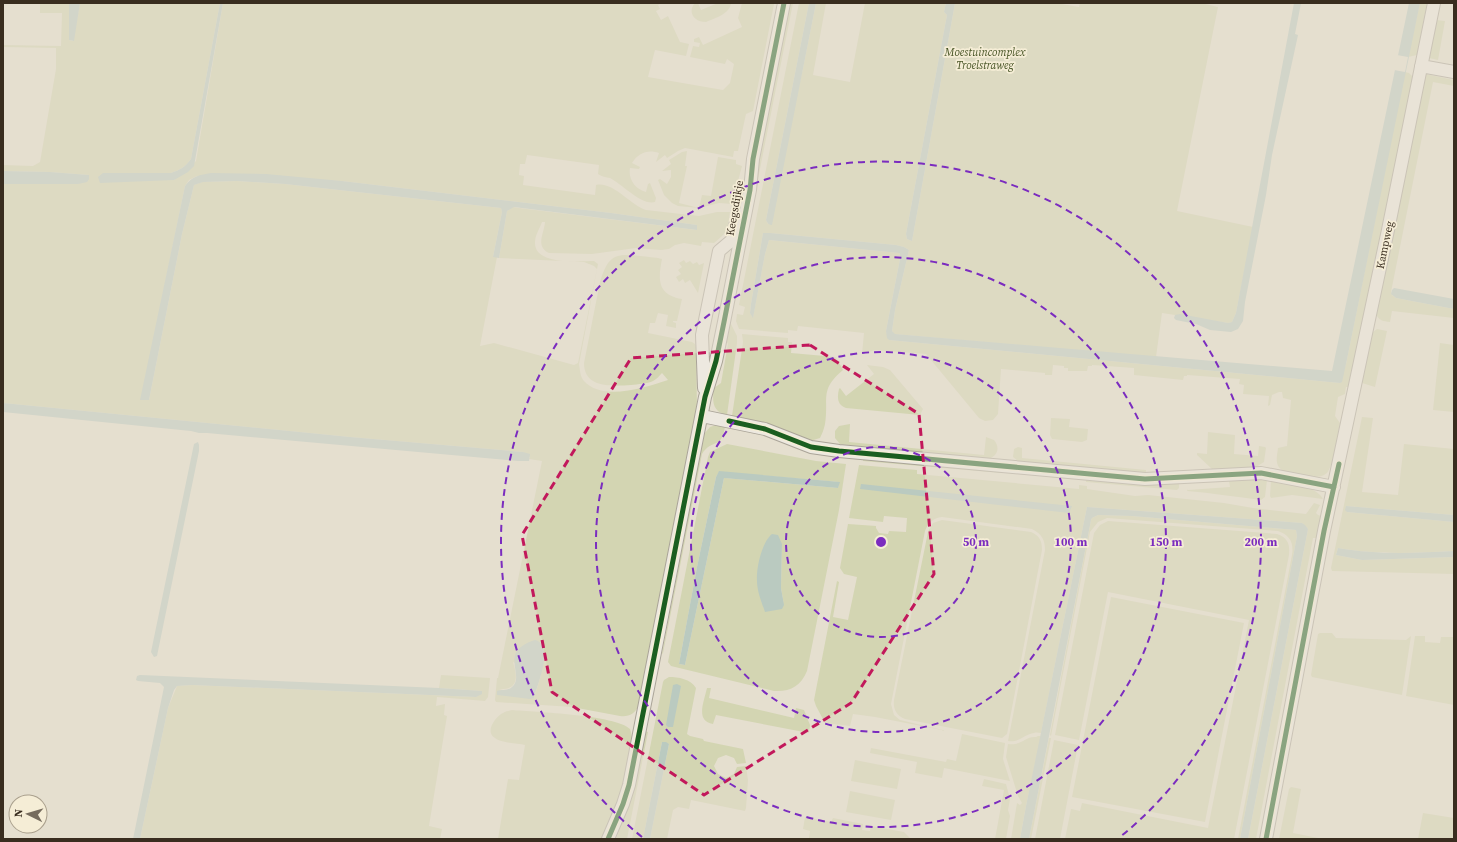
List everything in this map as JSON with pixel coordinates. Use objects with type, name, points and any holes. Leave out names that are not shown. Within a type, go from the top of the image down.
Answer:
[{"type":"street","name":"Keegsdijkje","points":[[608,839],[623,804],[629,785],[705,397],[716,361],[750,190],[753,159],[784,3]]},
{"type":"street","name":"Kampweg","points":[[1266,839],[1324,531],[1388,230],[1434,3]]},
{"type":"street","points":[[1421,66],[1454,72]]},
{"type":"street","name":"Keegsdijkje","points":[[705,397],[702,335],[718,254],[719,251],[732,240],[742,189],[753,159]]},
{"type":"street","points":[[702,416],[765,428],[806,445],[839,451],[1145,479],[1260,473],[1334,487]]},
{"type":"highlighted area","points":[[810,345],[919,414],[934,574],[851,703],[704,795],[552,692],[522,535],[631,358]]},
{"type":"green space","points":[[40,3],[69,3],[69,40],[73,41],[80,3],[220,3],[191,159],[182,168],[171,173],[103,173],[174,180],[196,161],[223,3],[662,3],[658,5],[660,9],[656,11],[661,20],[668,16],[680,42],[689,44],[686,56],[655,50],[648,77],[723,90],[730,83],[734,64],[727,59],[725,64],[690,57],[693,46],[699,47],[700,43],[694,42],[694,39],[699,37],[703,45],[742,27],[738,18],[742,3],[774,4],[753,111],[746,114],[738,151],[734,151],[733,157],[685,148],[667,158],[665,155],[656,162],[659,153],[651,151],[640,154],[632,163],[640,167],[639,169],[630,168],[631,180],[639,189],[646,192],[648,184],[650,183],[656,198],[655,202],[644,201],[610,178],[598,174],[599,165],[527,155],[525,164],[520,164],[519,175],[524,176],[523,185],[595,195],[596,185],[602,185],[615,190],[646,210],[699,216],[717,212],[730,212],[725,233],[714,243],[702,242],[701,246],[684,243],[675,245],[669,249],[661,250],[636,248],[592,254],[549,253],[542,247],[541,243],[545,222],[542,222],[535,239],[537,250],[549,259],[567,261],[499,258],[507,211],[513,207],[697,230],[697,225],[611,213],[342,181],[197,176],[189,180],[185,186],[141,400],[149,400],[182,234],[194,185],[202,182],[237,181],[285,184],[501,208],[502,212],[493,257],[497,257],[480,346],[494,343],[574,365],[578,363],[597,269],[594,266],[584,262],[570,261],[594,261],[598,264],[579,364],[584,381],[592,387],[602,391],[613,392],[637,389],[668,380],[662,373],[651,382],[616,386],[601,384],[594,382],[589,378],[585,371],[584,363],[600,282],[609,262],[613,258],[624,255],[662,259],[660,273],[661,285],[668,294],[682,299],[677,321],[673,321],[676,323],[676,328],[666,326],[668,315],[658,313],[655,323],[650,323],[648,333],[692,342],[695,344],[697,409],[639,705],[634,713],[626,716],[620,716],[572,707],[496,702],[495,700],[497,678],[542,461],[529,459],[530,457],[523,452],[350,437],[3,403],[3,184],[78,184],[89,175],[3,171],[3,165],[33,166],[40,162],[56,69],[56,48],[3,47],[3,45],[61,46],[62,13],[40,13]],"holes":[[[513,662],[541,675],[534,698],[499,689],[510,687],[515,682],[516,673]]]},
{"type":"green space","points":[[695,3],[698,3],[701,10],[718,3],[731,3],[730,7],[725,13],[706,22],[702,22],[693,16],[692,10]]},
{"type":"green space","points":[[790,3],[793,3],[753,204],[750,203]]},
{"type":"green space","name":"Moestuincomplex Troelstraweg","points":[[799,3],[809,3],[766,220],[768,224],[816,3],[826,3],[813,75],[850,82],[865,3],[946,3],[944,12],[947,15],[906,234],[907,239],[912,241],[955,3],[1056,3],[1079,7],[1080,3],[1201,3],[1218,7],[1177,211],[1253,227],[1236,313],[1232,322],[1228,323],[1162,313],[1156,357],[894,334],[892,331],[895,310],[909,250],[896,245],[763,233],[751,304],[750,313],[753,317],[769,240],[899,253],[900,259],[886,331],[889,340],[1340,383],[1346,364],[1405,72],[1409,73],[1413,77],[1383,229],[1348,387],[1346,387],[1345,394],[1338,397],[1335,416],[1340,423],[1337,442],[1327,473],[1315,477],[1283,471],[1280,469],[1277,463],[1278,448],[1287,446],[1291,400],[1283,398],[1282,392],[1279,392],[1272,395],[1270,405],[1268,406],[1269,396],[1243,394],[1244,385],[1239,384],[1240,379],[1187,375],[1184,376],[1183,380],[1134,375],[1134,368],[1092,365],[1088,366],[1087,371],[1068,371],[1068,368],[1064,368],[1064,366],[1053,365],[1052,375],[1001,369],[998,414],[993,420],[985,421],[979,418],[926,354],[875,350],[862,354],[864,333],[798,326],[797,331],[788,330],[788,333],[739,329],[736,321],[737,314],[743,315],[745,307],[739,305]]},
{"type":"green space","points":[[1420,3],[1427,3],[1417,55],[1408,57]]},
{"type":"green space","points":[[1436,20],[1445,21],[1438,60],[1429,58]]},
{"type":"green space","points":[[1425,74],[1454,80],[1454,86],[1433,82],[1391,292],[1396,298],[1454,309],[1454,318],[1392,311],[1390,322],[1380,319],[1376,314]]},
{"type":"green space","points":[[687,151],[685,166],[687,166],[679,203],[699,208],[678,206],[672,203],[664,195],[658,180],[660,179],[667,184],[671,177],[671,170],[662,171],[671,164],[669,160],[682,152]]},
{"type":"green space","points":[[718,157],[736,160],[736,164],[742,166],[732,204],[719,203],[699,208],[702,195],[711,196]]},
{"type":"green space","points":[[684,260],[686,263],[690,261],[693,264],[697,262],[699,265],[704,263],[698,293],[690,280],[685,283],[683,279],[679,282],[676,277],[681,274],[678,270],[682,267],[679,263]]},
{"type":"green space","points":[[730,322],[737,336],[737,343],[727,415],[718,411],[714,405],[713,397],[714,388],[721,383],[728,344],[724,337]]},
{"type":"green space","points":[[1377,329],[1387,331],[1375,387],[1362,383],[1373,332]]},
{"type":"green space","points":[[742,334],[788,338],[788,342],[792,342],[791,353],[836,357],[843,370],[831,383],[828,389],[826,395],[825,424],[820,438],[810,441],[766,423],[732,416],[743,342]]},
{"type":"green space","points":[[1440,343],[1454,345],[1454,412],[1433,410]]},
{"type":"green space","points":[[867,365],[883,367],[890,370],[923,409],[920,415],[843,407],[839,403],[839,389],[840,388],[846,396],[874,374]]},
{"type":"green space","points":[[1362,417],[1373,418],[1362,492],[1398,495],[1404,444],[1454,449],[1454,515],[1346,506],[1347,512],[1454,522],[1454,551],[1381,553],[1338,548],[1336,555],[1362,560],[1454,557],[1454,574],[1332,571],[1331,568]]},
{"type":"green space","points":[[1051,418],[1070,419],[1069,427],[1088,429],[1087,440],[1082,442],[1052,439],[1050,435]]},
{"type":"green space","points":[[850,424],[849,442],[984,455],[986,437],[994,440],[997,446],[997,452],[993,457],[986,459],[840,444],[835,438],[835,431],[839,426]]},
{"type":"green space","points":[[716,425],[725,426],[724,433],[719,441],[709,446],[702,454],[662,654],[704,434],[710,427]]},
{"type":"green space","points":[[1208,432],[1235,435],[1234,454],[1258,456],[1259,446],[1265,447],[1264,462],[1256,467],[1212,469],[1197,455],[1197,453],[1207,454]]},
{"type":"green space","points":[[727,444],[816,461],[846,464],[839,510],[807,671],[802,681],[790,689],[774,691],[671,666],[668,662],[710,452]],"holes":[[[719,472],[839,482],[838,488],[724,478],[685,665],[679,664],[697,567],[716,477]],[[768,538],[782,544],[781,588],[784,605]]]},
{"type":"green space","points":[[1018,447],[1022,448],[1022,458],[1146,470],[1146,473],[1018,461],[1013,457],[1014,449]]},
{"type":"green space","points":[[863,459],[1000,472],[1001,473],[863,461]]},
{"type":"green space","points":[[859,465],[917,470],[917,474],[1079,489],[1079,485],[1087,486],[1087,489],[1135,496],[1148,495],[1224,503],[1306,514],[1314,503],[1320,505],[1316,513],[1321,516],[1316,538],[1313,538],[1256,839],[1248,839],[1308,529],[1302,523],[1087,507],[1041,733],[1031,734],[1015,741],[1008,741],[1045,550],[1044,540],[1041,535],[1032,529],[942,517],[936,518],[929,523],[925,531],[891,704],[894,715],[900,720],[947,731],[853,714],[850,726],[825,723],[814,700],[837,581],[839,582],[833,617],[848,620],[857,577],[844,574],[840,568],[848,524],[876,526],[879,533],[888,534],[889,531],[906,532],[907,518],[884,516],[883,522],[849,518]]},
{"type":"green space","points":[[1253,478],[1267,480],[1265,497],[1261,500],[1187,491],[1188,489],[1230,487],[1229,481],[1231,479]]},
{"type":"green space","points":[[1086,480],[1146,485],[1179,483],[1179,488],[1177,490],[1086,482]]},
{"type":"green space","points":[[1271,480],[1307,487],[1314,490],[1323,499],[1292,495],[1271,498]]},
{"type":"green space","points":[[1098,515],[1132,516],[1296,530],[1297,536],[1240,839],[1238,839],[1292,555],[1292,543],[1286,535],[1278,531],[1107,518],[1098,522],[1090,532],[1051,736],[1091,520]]},
{"type":"green space","points":[[942,520],[1031,532],[1037,535],[1042,544],[1007,734],[1002,738],[905,719],[897,714],[894,706],[928,532],[933,523]]},
{"type":"green space","points":[[1108,521],[1277,534],[1284,537],[1288,542],[1289,555],[1234,839],[1065,839],[1071,809],[1080,811],[1082,803],[1208,828],[1249,620],[1108,592],[1079,740],[1055,735],[1094,533],[1100,525]]},
{"type":"green space","points":[[1111,597],[1244,623],[1205,822],[1072,797]]},
{"type":"green space","points":[[1332,633],[1336,638],[1406,640],[1411,636],[1402,695],[1312,677],[1311,675],[1318,634]]},
{"type":"green space","points":[[1415,636],[1425,636],[1425,642],[1440,643],[1441,637],[1454,637],[1454,705],[1406,696]]},
{"type":"green space","points":[[441,675],[490,678],[488,697],[485,701],[437,697],[436,706],[445,704],[444,715],[447,716],[429,826],[442,829],[440,839],[140,839],[168,708],[177,686],[192,685],[476,697],[482,691],[439,688]]},
{"type":"green space","points":[[669,677],[680,678],[691,682],[696,688],[687,734],[703,739],[704,741],[743,749],[746,763],[737,764],[734,758],[726,755],[718,758],[714,766],[718,774],[726,778],[734,774],[737,767],[746,766],[748,780],[746,808],[745,811],[691,800],[689,809],[678,807],[673,810],[667,839],[650,839],[669,744],[662,742],[643,839],[632,839],[663,682]]},
{"type":"green space","points":[[707,688],[711,688],[709,698],[794,718],[796,708],[804,710],[810,725],[809,733],[716,715],[713,724],[707,722],[702,715],[702,710]]},
{"type":"green space","points":[[512,710],[593,717],[622,724],[630,729],[632,737],[631,744],[618,800],[601,839],[498,839],[508,779],[519,780],[525,745],[498,740],[492,735],[491,728],[497,717]]},
{"type":"green space","points":[[645,731],[648,732],[627,839],[616,839],[632,797]]},
{"type":"green space","points":[[962,734],[1005,743],[1003,759],[1010,781],[944,768],[942,778],[915,773],[917,762],[870,753],[871,748],[946,762],[947,759],[956,761]]},
{"type":"green space","points":[[1041,736],[1020,839],[1011,839],[1017,803],[1020,805],[1022,803],[1018,796],[1006,757],[1008,744],[1017,744],[1029,738]]},
{"type":"green space","points":[[1049,738],[1051,738],[1031,839],[1029,839]]},
{"type":"green space","points":[[1054,740],[1078,745],[1060,839],[1035,839]]},
{"type":"green space","points":[[855,760],[901,769],[897,789],[851,781]]},
{"type":"green space","points":[[984,779],[1006,784],[1010,799],[1008,810],[1010,816],[1006,839],[995,839],[1004,790],[982,786]]},
{"type":"green space","points":[[1291,787],[1301,789],[1293,833],[1323,839],[1279,839],[1289,789]]},
{"type":"green space","points":[[850,791],[895,800],[891,820],[846,812]]},
{"type":"green space","points":[[1423,813],[1454,818],[1454,839],[1418,839]]},
{"type":"green space","points":[[805,817],[831,822],[833,818],[863,824],[862,830],[870,831],[871,826],[904,832],[911,839],[809,839],[810,831],[803,829]]},
{"type":"shaded area","points":[[69,3],[80,3],[74,41],[69,40]]},
{"type":"shaded area","points":[[220,3],[223,3],[194,166],[188,172],[174,180],[100,183],[98,177],[103,173],[171,173],[182,168],[191,159]]},
{"type":"shaded area","points":[[809,3],[816,3],[771,225],[768,224],[766,220]]},
{"type":"shaded area","points":[[946,3],[955,3],[912,241],[907,239],[906,234],[947,15],[944,12]]},
{"type":"shaded area","points":[[1294,3],[1301,3],[1295,34],[1298,35],[1272,155],[1266,195],[1245,302],[1243,321],[1238,329],[1231,332],[1210,330],[1196,324],[1176,320],[1174,318],[1175,315],[1180,314],[1228,323],[1232,322],[1236,313]]},
{"type":"shaded area","points":[[1409,3],[1420,3],[1346,364],[1342,382],[1340,383],[889,340],[887,338],[886,331],[900,259],[899,253],[769,240],[753,318],[750,313],[763,233],[896,245],[909,250],[895,310],[892,331],[895,334],[1332,371]]},
{"type":"shaded area","points":[[3,171],[89,175],[89,179],[87,182],[78,184],[3,184]]},
{"type":"shaded area","points":[[211,173],[266,174],[342,181],[611,213],[697,225],[697,230],[514,207],[507,211],[499,258],[493,257],[502,212],[501,208],[285,184],[237,181],[203,182],[194,185],[182,234],[149,400],[140,400],[185,186],[193,178]]},
{"type":"shaded area","points":[[1394,288],[1454,299],[1454,309],[1396,298],[1391,294]]},
{"type":"shaded area","points":[[3,403],[350,437],[523,452],[530,454],[529,461],[518,461],[199,433],[3,412]]},
{"type":"shaded area","points":[[198,442],[199,451],[157,656],[154,657],[151,652],[194,444]]},
{"type":"shaded area","points":[[719,471],[840,482],[838,488],[724,478],[685,665],[679,664],[697,567],[716,477]]},
{"type":"shaded area","points":[[861,484],[1072,506],[1069,513],[860,489]]},
{"type":"shaded area","points":[[1346,506],[1454,515],[1454,522],[1347,512],[1345,510]]},
{"type":"shaded area","points":[[1087,507],[1302,523],[1308,529],[1248,839],[1240,839],[1297,536],[1296,530],[1132,516],[1098,515],[1091,520],[1029,839],[1020,839]]},
{"type":"shaded area","points":[[772,534],[778,535],[782,544],[781,588],[784,605],[782,609],[765,612],[757,585],[757,576],[765,543]]},
{"type":"shaded area","points":[[1338,548],[1381,553],[1454,551],[1454,557],[1362,560],[1336,555]]},
{"type":"shaded area","points":[[535,640],[541,643],[544,649],[544,657],[541,675],[534,698],[530,699],[497,695],[497,691],[512,687],[515,682],[516,676],[514,664],[517,651],[524,645]]},
{"type":"shaded area","points":[[137,676],[439,688],[482,691],[482,694],[476,697],[192,685],[177,686],[174,690],[168,708],[140,839],[133,839],[164,687],[160,683],[136,680]]},
{"type":"shaded area","points":[[677,684],[681,686],[673,727],[668,727],[666,725],[673,685]]},
{"type":"shaded area","points":[[662,742],[669,744],[650,839],[643,839]]},
{"type":"pier","points":[[1397,55],[1408,57],[1405,72],[1394,70]]},
{"type":"cycle path","points":[[608,839],[623,804],[629,785],[705,397],[716,361],[724,322],[750,190],[753,159],[784,3]]},
{"type":"cycle path","points":[[729,421],[765,429],[811,447],[839,451],[1145,479],[1261,473],[1334,487]]},
{"type":"cycle path","points":[[1266,839],[1324,531],[1339,464]]}]
